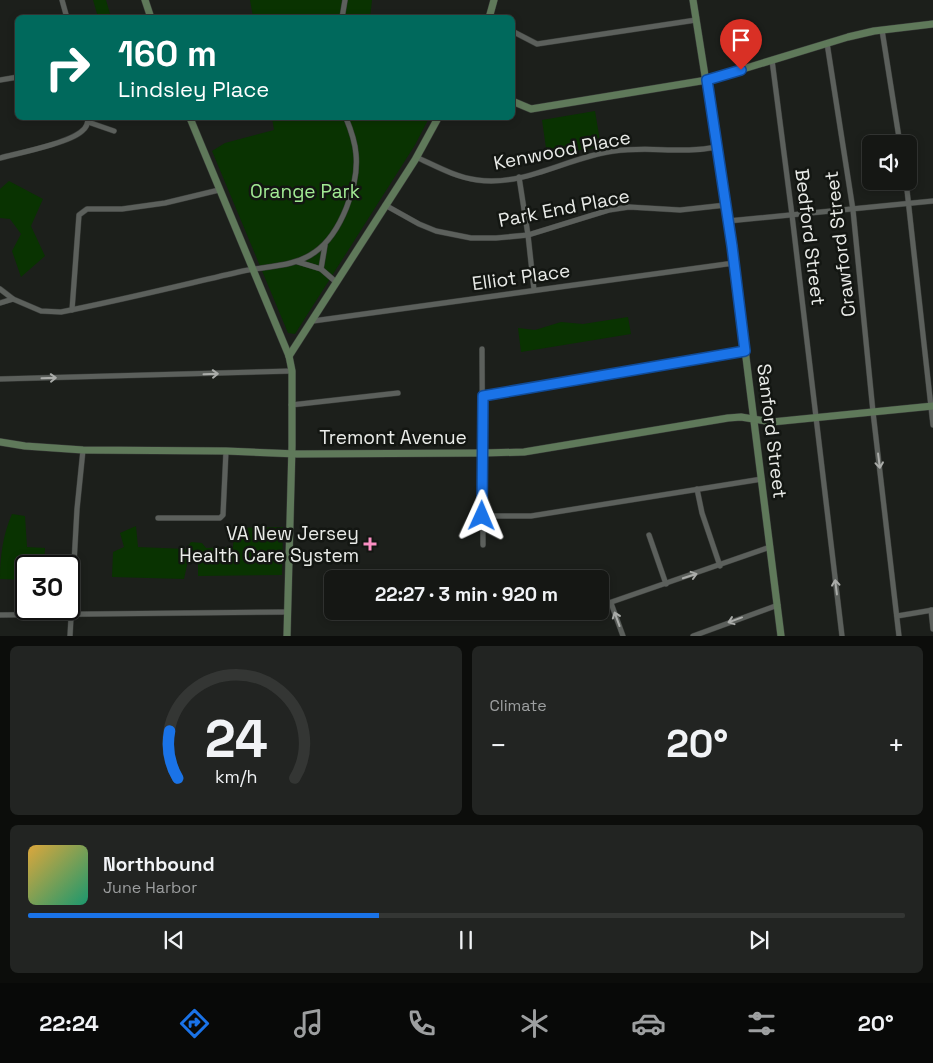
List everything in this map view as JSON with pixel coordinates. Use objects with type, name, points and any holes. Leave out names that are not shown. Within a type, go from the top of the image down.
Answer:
[{"type":"main road","points":[[145,0],[151,15]]},
{"type":"main road","points":[[490,15],[494,0]]},
{"type":"main road","name":"Sanford Street","points":[[693,0],[726,205],[782,636]]},
{"type":"main road","points":[[515,102],[531,109],[707,80],[827,43],[882,30],[933,24]]},
{"type":"main road","points":[[191,120],[289,356],[292,371],[287,636]]},
{"type":"main road","points":[[289,356],[416,158],[437,120]]},
{"type":"main road","name":"Tremont Avenue","points":[[0,442],[25,446],[83,450],[226,451],[291,454],[524,452],[728,418],[754,418],[772,422],[932,406]]},
{"type":"street","points":[[62,0],[66,15]]},
{"type":"street","points":[[342,15],[345,0]]},
{"type":"street","points":[[515,33],[537,44],[696,20]]},
{"type":"street","points":[[882,30],[899,135]]},
{"type":"street","name":"Crawford Street","points":[[827,43],[852,210],[899,636]]},
{"type":"street","name":"Bedford Street","points":[[772,60],[842,636]]},
{"type":"street","points":[[0,80],[15,78]]},
{"type":"street","points":[[0,158],[76,135],[84,130],[88,120],[114,131]]},
{"type":"street","points":[[0,289],[14,299],[42,311],[61,312],[252,269],[297,261],[314,254],[325,244],[342,217],[354,180],[356,156],[353,134],[347,120]]},
{"type":"street","name":"Kenwood Place","points":[[416,158],[452,174],[477,180],[500,181],[519,178],[611,151],[635,149],[698,151],[717,146]]},
{"type":"street","points":[[519,178],[534,290]]},
{"type":"street","points":[[72,310],[79,214],[87,209],[122,209],[165,204],[219,190]]},
{"type":"street","points":[[907,190],[933,426]]},
{"type":"street","points":[[728,221],[933,201]]},
{"type":"street","name":"Park End Place","points":[[385,205],[436,231],[471,238],[496,238],[528,235],[609,210],[629,207],[680,210],[726,205]]},
{"type":"street","points":[[321,269],[325,244]]},
{"type":"street","points":[[297,261],[321,269],[336,282]]},
{"type":"street","name":"Elliot Place","points":[[313,321],[734,263]]},
{"type":"street","points":[[0,303],[14,299]]},
{"type":"street","points":[[482,349],[483,545]]},
{"type":"street","points":[[483,396],[745,351]]},
{"type":"street","points":[[0,379],[292,371]]},
{"type":"street","points":[[291,405],[398,393]]},
{"type":"street","points":[[74,555],[83,450]]},
{"type":"street","points":[[158,518],[220,518],[223,515],[226,451]]},
{"type":"street","points":[[482,516],[531,516],[762,479]]},
{"type":"street","points":[[698,489],[702,513],[720,566]]},
{"type":"street","points":[[649,535],[666,584]]},
{"type":"street","points":[[623,636],[611,603],[770,547]]},
{"type":"street","points":[[693,636],[778,605]]},
{"type":"street","points":[[897,616],[932,610],[933,629]]},
{"type":"street","points":[[80,614],[288,612]]},
{"type":"street","points":[[0,615],[15,615]]},
{"type":"street","points":[[70,636],[71,620]]},
{"type":"green space","points":[[93,0],[106,0],[110,15],[97,15]]},
{"type":"green space","points":[[250,0],[372,0],[370,15],[253,15]]},
{"type":"green space","points":[[595,111],[601,147],[547,155],[542,120]]},
{"type":"green space","name":"Orange Park","points":[[272,120],[428,120],[415,145],[295,334],[288,333],[212,151],[225,143],[274,130]]},
{"type":"green space","points":[[9,181],[43,199],[31,226],[45,256],[21,277],[12,251],[21,234],[10,219],[0,218],[0,189]]},
{"type":"green space","points":[[628,317],[631,334],[521,352],[518,328],[535,330],[561,322],[583,324]]},
{"type":"green space","points":[[12,514],[25,516],[27,547],[45,548],[45,555],[15,555],[15,580],[0,579],[6,530]]},
{"type":"green space","points":[[136,526],[138,547],[186,549],[191,542],[202,543],[206,548],[233,547],[234,528],[283,527],[282,575],[198,576],[198,550],[190,552],[184,579],[112,577],[113,552],[124,547],[120,533]]},
{"type":"place","name":"VA New Jersey Health Care System","points":[[370,544]]},
{"type":"route","points":[[482,516],[483,396],[745,351],[732,246],[707,80],[741,70]]}]
